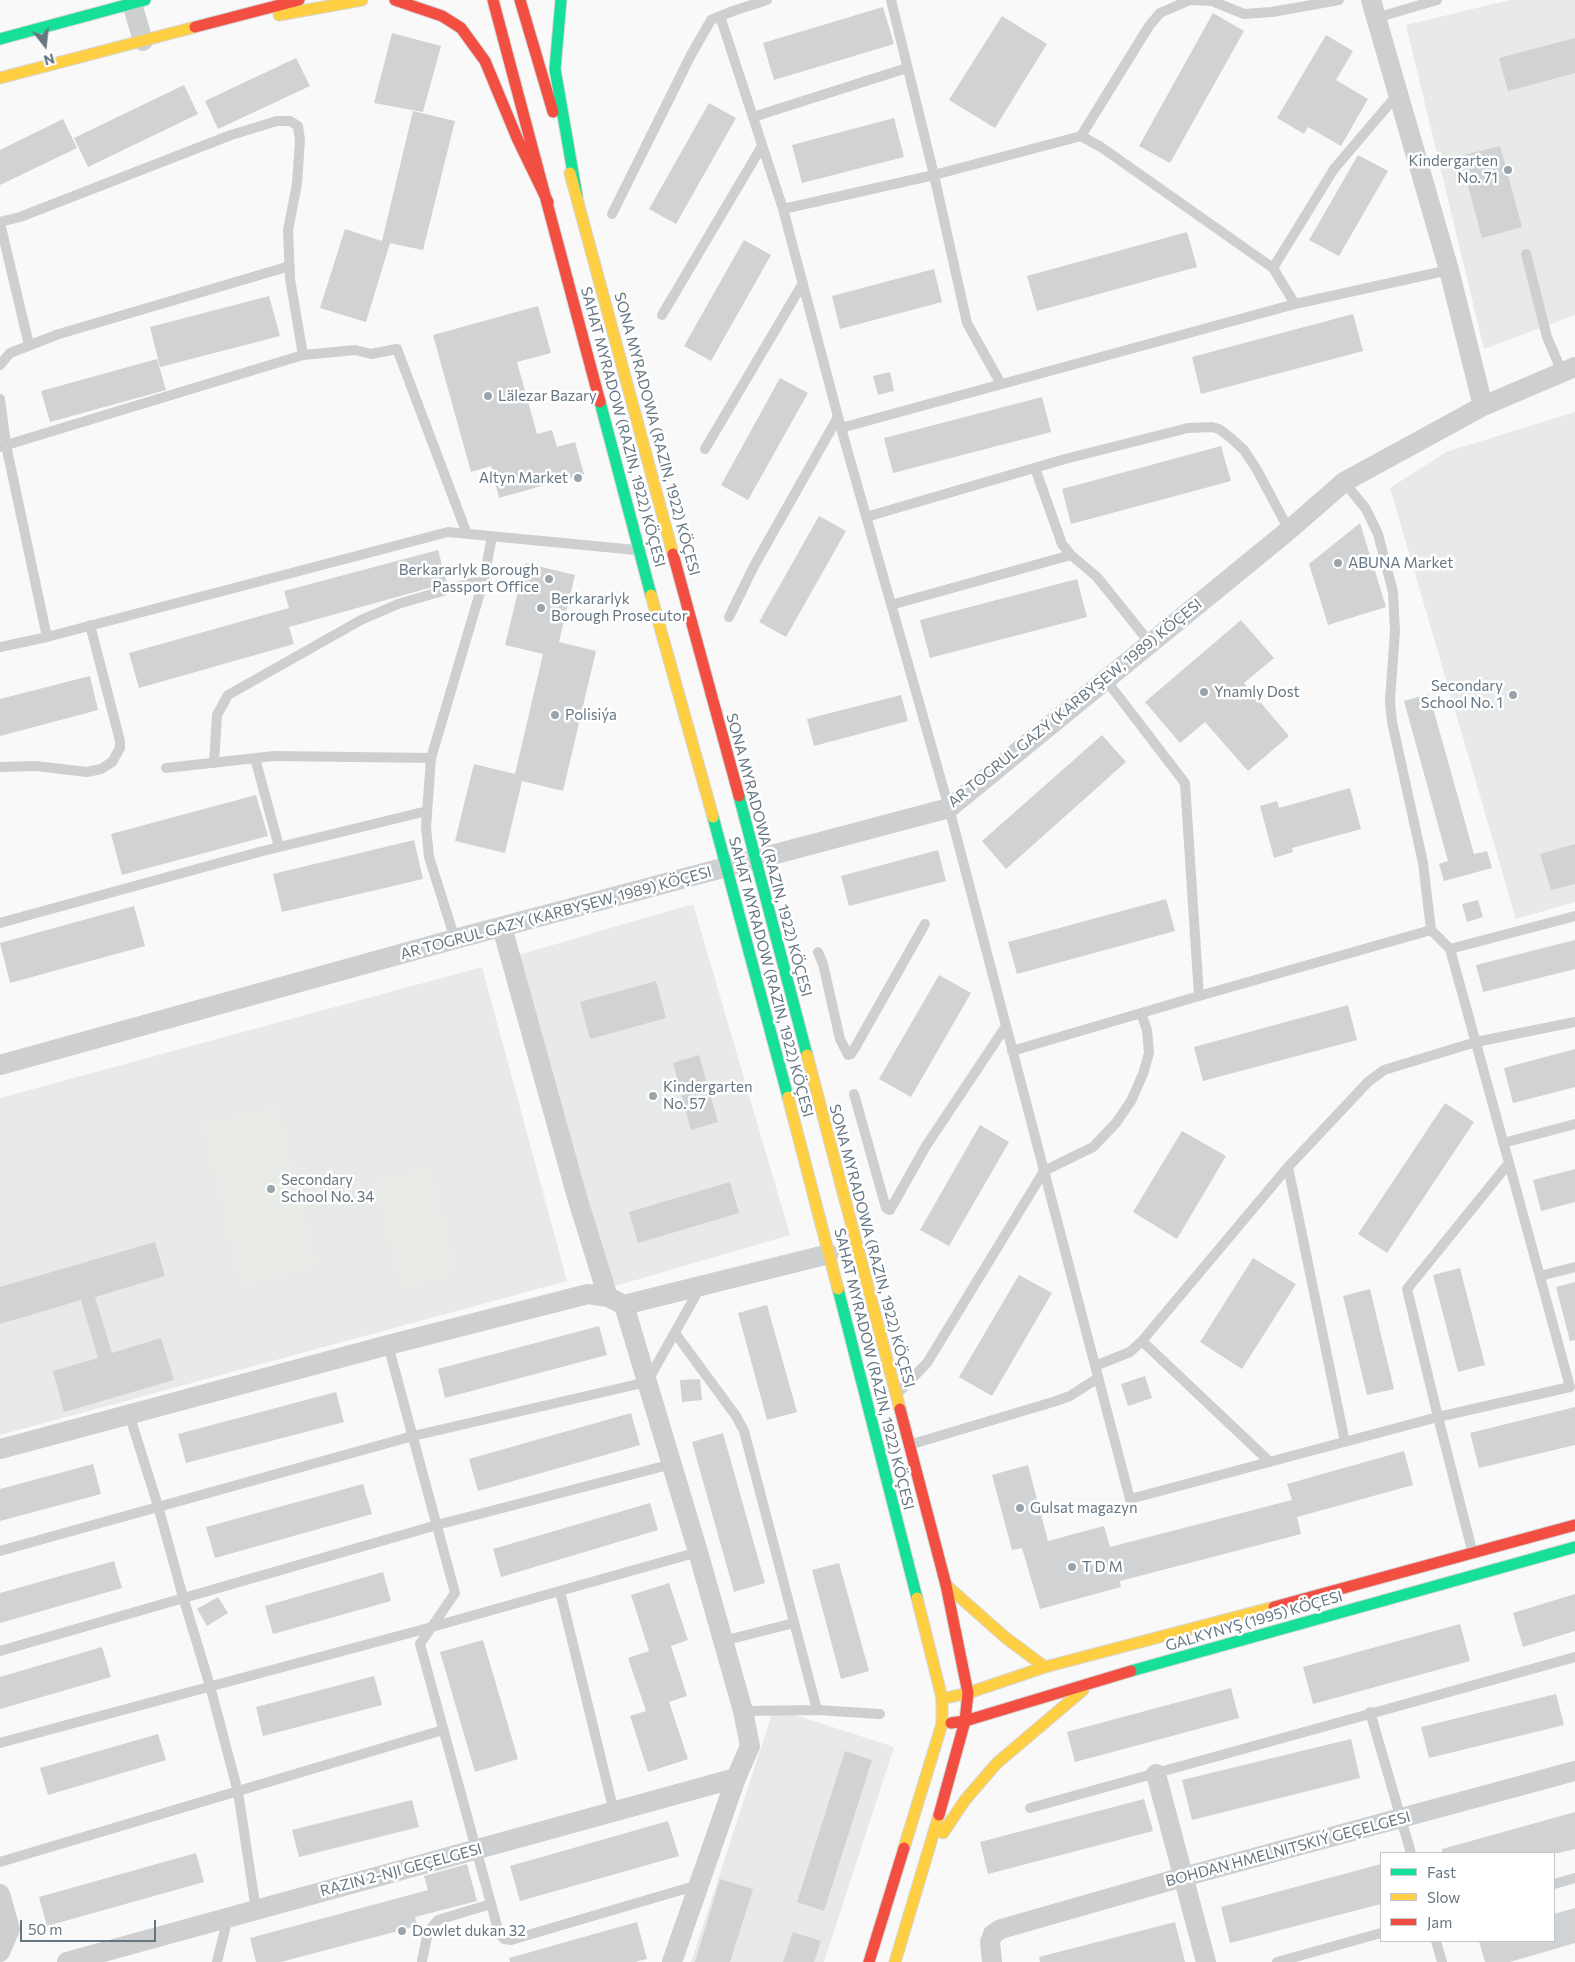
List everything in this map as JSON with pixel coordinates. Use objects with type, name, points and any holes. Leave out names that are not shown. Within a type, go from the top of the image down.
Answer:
[{"type":"main road","points":[[0,78],[298,0]]},
{"type":"main road","points":[[143,41],[362,0]]},
{"type":"main road","points":[[395,0],[442,16],[461,28],[486,61],[517,138],[548,202]]},
{"type":"main road","name":"SAHAT MYRADOW (RAZIN, 1922) KÖÇESI","points":[[493,0],[639,551],[727,867],[829,1254],[942,1698],[942,1724],[869,1962]]},
{"type":"main road","name":"SONA MYRADOWA (RAZIN, 1922) KÖÇESI","points":[[520,0],[577,196],[756,860],[946,1585],[968,1693],[965,1721]]},
{"type":"main road","points":[[561,0],[556,69],[577,196]]},
{"type":"main road","points":[[0,40],[136,1]]},
{"type":"main road","name":"GALKYNYŞ (1995) KÖÇESI","points":[[942,1698],[968,1693],[1045,1667],[1473,1554],[1575,1525]]},
{"type":"main road","name":"GALKYNYŞ (1995) KÖÇESI","points":[[942,1724],[965,1721],[1092,1682],[1575,1546]]},
{"type":"main road","points":[[946,1585],[1006,1638],[1045,1667]]},
{"type":"main road","points":[[928,1855],[964,1800],[997,1763],[1092,1682]]},
{"type":"main road","points":[[895,1962],[928,1855],[965,1721]]},
{"type":"street","points":[[136,1],[143,41]]},
{"type":"street","points":[[1373,9],[1449,270],[1483,406]]},
{"type":"street","name":"AR TOGRUL GAZY (KARBYŞEW, 1989) KÖÇESI","points":[[0,1066],[455,939],[949,808],[1289,530],[1344,482],[1483,406],[1568,370]]},
{"type":"street","points":[[502,927],[578,1197],[647,1382],[672,1464],[743,1711],[750,1746],[736,1778],[672,1962]]},
{"type":"street","points":[[0,1449],[388,1345],[588,1294],[616,1301],[701,1286],[829,1254]]},
{"type":"street","name":"BOHDAN HMELNITSKIÝ GEÇELGESI","points":[[992,1962],[990,1942],[993,1934],[1001,1929],[1183,1877],[1575,1771]]},
{"type":"street","points":[[1156,1774],[1206,1962]]},
{"type":"street","name":"RAZIN 2-NJI GEÇELGESI","points":[[67,1962],[736,1778]]},
{"type":"street","points":[[0,1894],[10,1929],[0,1952]]},
{"type":"lane","points":[[612,214],[692,53],[711,20],[767,0]]},
{"type":"lane","points":[[891,0],[934,175],[967,323],[1001,384]]},
{"type":"lane","points":[[783,209],[934,175],[1081,136],[1149,26],[1160,13],[1190,0],[1212,0],[1244,14],[1288,4],[1339,0]]},
{"type":"lane","points":[[1373,9],[1438,0]]},
{"type":"lane","points":[[720,16],[783,209],[839,422],[949,808],[1130,1499],[1438,1417],[1572,1386],[1450,949],[1431,930],[1423,863],[1392,722],[1390,701],[1395,631],[1393,592],[1378,534],[1366,509],[1344,482]]},
{"type":"lane","points":[[753,117],[907,68]]},
{"type":"lane","points":[[1273,268],[1334,168],[1397,95]]},
{"type":"lane","points":[[29,344],[0,223],[20,217],[231,135],[277,121],[290,121],[298,126],[300,140],[297,184],[288,230],[290,278],[303,355]]},
{"type":"lane","points":[[1081,136],[1273,268],[1295,304]]},
{"type":"lane","points":[[662,316],[762,146]]},
{"type":"lane","points":[[1526,254],[1547,337],[1568,370]]},
{"type":"lane","points":[[0,364],[10,353],[29,344],[290,266]]},
{"type":"lane","points":[[729,617],[754,566],[839,422],[1001,384],[1295,304],[1449,270]]},
{"type":"lane","points":[[705,449],[803,283]]},
{"type":"lane","points":[[3,446],[303,355],[355,350],[371,354],[397,348],[467,534]]},
{"type":"lane","points":[[0,399],[3,446],[47,637]]},
{"type":"lane","points":[[866,517],[1035,468],[1188,428],[1212,427],[1219,429],[1244,450],[1257,470],[1289,530]]},
{"type":"lane","points":[[1035,468],[1062,544],[1070,555],[1097,577],[1150,643]]},
{"type":"lane","points":[[0,647],[47,637],[448,532],[639,551]]},
{"type":"lane","points":[[455,939],[429,857],[426,827],[431,758],[484,579],[492,536]]},
{"type":"lane","points":[[891,605],[1070,555]]},
{"type":"lane","points":[[214,762],[217,715],[228,695],[361,620],[398,604],[484,579]]},
{"type":"lane","points":[[0,767],[36,766],[87,772],[101,769],[112,762],[120,748],[120,741],[90,625]]},
{"type":"lane","points":[[1106,680],[1184,783],[1199,996]]},
{"type":"lane","points":[[166,768],[274,756],[431,758]]},
{"type":"lane","points":[[255,758],[279,847]]},
{"type":"lane","points":[[0,923],[279,847],[427,811]]},
{"type":"lane","points":[[1450,949],[1575,916]]},
{"type":"lane","points":[[818,952],[823,964],[840,1039],[848,1055],[851,1054],[856,1046],[925,924]]},
{"type":"lane","points":[[1012,1051],[1431,930]]},
{"type":"lane","points":[[896,1396],[927,1363],[1044,1171],[1093,1147],[1116,1123],[1131,1101],[1143,1074],[1149,1053],[1147,1030],[1141,1013]]},
{"type":"lane","points":[[1095,1366],[1130,1352],[1142,1341],[1288,1167],[1368,1082],[1384,1070],[1476,1042],[1575,1022]]},
{"type":"lane","points":[[854,1094],[886,1208],[890,1210],[926,1146],[1006,1026]]},
{"type":"lane","points":[[1503,1143],[1575,1124]]},
{"type":"lane","points":[[1473,1554],[1407,1289],[1509,1163]]},
{"type":"lane","points":[[1288,1167],[1345,1442]]},
{"type":"lane","points":[[1540,1276],[1575,1268]]},
{"type":"lane","points":[[0,1551],[412,1436],[647,1382],[701,1286]]},
{"type":"lane","points":[[675,1333],[736,1416],[744,1431],[817,1710]]},
{"type":"lane","points":[[1142,1341],[1270,1462]]},
{"type":"lane","points":[[388,1345],[455,1593],[420,1644],[499,1933],[504,1939],[511,1940],[698,1885]]},
{"type":"lane","points":[[909,1445],[1070,1396],[1098,1378]]},
{"type":"lane","points":[[129,1414],[158,1506],[210,1686],[238,1792],[256,1910]]},
{"type":"lane","points":[[0,1651],[437,1525],[672,1464]]},
{"type":"lane","points":[[0,1742],[432,1627],[698,1552]]},
{"type":"lane","points":[[560,1591],[614,1812]]},
{"type":"lane","points":[[723,1641],[794,1624]]},
{"type":"lane","points":[[1030,1808],[1575,1656]]},
{"type":"lane","points":[[743,1711],[817,1710],[880,1714]]},
{"type":"lane","points":[[1370,1712],[1411,1852]]},
{"type":"lane","points":[[0,1862],[443,1730]]},
{"type":"lane","points":[[1555,1884],[1575,1878]]},
{"type":"lane","points":[[422,1962],[427,1937],[438,1920],[491,1904]]},
{"type":"lane","points":[[216,1962],[228,1917]]},
{"type":"lane","points":[[1277,1962],[1380,1933]]},
{"type":"lane","points":[[1436,1942],[1442,1962]]},
{"type":"shaded area","name":"Kindergarten No. 71","points":[[1510,0],[1575,0],[1575,315],[1484,349],[1406,25]]},
{"type":"shaded area","name":"Secondary School No. 1","points":[[1575,412],[1575,902],[1516,919],[1390,488],[1446,452]]},
{"type":"shaded area","name":"Kindergarten No. 57","points":[[693,904],[790,1235],[612,1287],[515,956]]},
{"type":"shaded area","name":"Secondary School No. 34","points":[[482,967],[567,1281],[0,1435],[0,1098]]},
{"type":"shaded area","points":[[277,1106],[316,1267],[242,1285],[203,1125]]},
{"type":"shaded area","points":[[429,1169],[455,1273],[401,1287],[375,1182]]},
{"type":"shaded area","points":[[774,1708],[894,1747],[824,1962],[691,1962]]},
{"type":"building","points":[[883,7],[894,44],[774,80],[763,43]]},
{"type":"building","points":[[1213,13],[1244,31],[1170,163],[1139,146]]},
{"type":"building","points":[[1002,16],[1047,44],[995,128],[949,100]]},
{"type":"building","points":[[392,33],[441,46],[423,112],[374,103]]},
{"type":"building","points":[[1326,35],[1353,51],[1336,80],[1368,99],[1341,146],[1308,127],[1304,134],[1277,118]]},
{"type":"building","points":[[1575,38],[1575,73],[1508,91],[1499,58]]},
{"type":"building","points":[[296,58],[310,86],[218,129],[205,101]]},
{"type":"building","points":[[184,85],[198,114],[88,167],[74,138]]},
{"type":"building","points":[[709,103],[736,118],[676,224],[649,209]]},
{"type":"building","points":[[413,111],[455,121],[423,250],[390,243],[366,322],[320,308],[345,229],[382,241]]},
{"type":"building","points":[[894,118],[904,157],[802,183],[792,145]]},
{"type":"building","points":[[63,119],[77,148],[0,185],[0,150]]},
{"type":"building","points":[[1500,146],[1522,227],[1482,238],[1460,156]]},
{"type":"building","points":[[1358,155],[1388,171],[1339,256],[1309,240]]},
{"type":"building","points":[[1187,232],[1197,267],[1037,311],[1027,276]]},
{"type":"building","points":[[744,240],[771,255],[711,361],[684,346]]},
{"type":"building","points":[[934,269],[942,302],[840,329],[832,296]]},
{"type":"building","points":[[269,296],[280,336],[160,367],[150,327]]},
{"type":"building","name":"Lälezar Bazary","points":[[538,306],[551,353],[517,362],[537,434],[552,430],[557,447],[575,442],[584,474],[499,498],[491,466],[471,472],[433,335]]},
{"type":"building","points":[[1353,314],[1363,351],[1201,394],[1192,357]]},
{"type":"building","points":[[157,359],[166,390],[50,422],[41,391]]},
{"type":"building","points":[[890,372],[894,391],[878,395],[873,376]]},
{"type":"building","points":[[780,378],[808,393],[748,500],[721,485]]},
{"type":"building","points":[[1042,397],[1051,432],[893,473],[884,438]]},
{"type":"building","points":[[1221,446],[1231,481],[1071,524],[1062,489]]},
{"type":"building","points":[[819,516],[846,531],[786,637],[759,622]]},
{"type":"building","points":[[1360,523],[1386,607],[1328,625],[1309,564]]},
{"type":"building","points":[[438,550],[447,583],[289,627],[294,644],[139,688],[129,653],[289,608],[284,591]]},
{"type":"building","points":[[525,563],[575,575],[559,642],[596,651],[563,791],[522,781],[505,853],[455,841],[474,764],[515,774],[543,654],[505,645]]},
{"type":"building","points":[[1077,579],[1087,617],[930,658],[920,620]]},
{"type":"building","name":"Ynamly Dost","points":[[1241,620],[1274,658],[1244,683],[1289,736],[1248,771],[1205,722],[1180,743],[1145,702]]},
{"type":"building","points":[[90,676],[98,710],[0,736],[0,699]]},
{"type":"building","points":[[1429,694],[1474,854],[1487,851],[1492,868],[1444,881],[1439,864],[1448,861],[1404,701]]},
{"type":"building","points":[[901,695],[908,721],[814,746],[807,719]]},
{"type":"building","points":[[1102,735],[1126,762],[1006,869],[982,841]]},
{"type":"building","points":[[1350,788],[1361,829],[1292,848],[1293,852],[1274,858],[1260,806],[1277,801],[1279,808]]},
{"type":"building","points":[[256,795],[268,836],[122,875],[111,834]]},
{"type":"building","points":[[414,840],[423,879],[282,912],[273,874]]},
{"type":"building","points":[[1575,844],[1575,884],[1551,890],[1540,854]]},
{"type":"building","points":[[938,850],[946,881],[849,906],[841,876]]},
{"type":"building","points":[[1166,899],[1175,931],[1017,974],[1008,942]]},
{"type":"building","points":[[1478,900],[1483,917],[1467,922],[1462,904]]},
{"type":"building","points":[[134,906],[145,946],[10,983],[0,943]]},
{"type":"building","points":[[1575,940],[1575,969],[1483,992],[1476,965]]},
{"type":"building","points":[[939,975],[971,993],[911,1097],[879,1079]]},
{"type":"building","points":[[656,981],[666,1018],[590,1039],[580,1002]]},
{"type":"building","points":[[1348,1005],[1357,1040],[1203,1081],[1194,1047]]},
{"type":"building","points":[[1575,1049],[1575,1087],[1513,1103],[1504,1068]]},
{"type":"building","points":[[699,1055],[718,1122],[691,1130],[673,1063]]},
{"type":"building","points":[[1445,1103],[1474,1122],[1387,1253],[1358,1234]]},
{"type":"building","points":[[980,1125],[1009,1142],[949,1246],[920,1230]]},
{"type":"building","points":[[1182,1131],[1226,1156],[1177,1239],[1133,1212]]},
{"type":"building","points":[[1575,1169],[1575,1202],[1541,1211],[1533,1180]]},
{"type":"building","points":[[730,1182],[739,1213],[638,1243],[629,1212]]},
{"type":"building","points":[[155,1242],[165,1276],[95,1297],[112,1353],[161,1338],[174,1380],[64,1412],[53,1371],[98,1358],[81,1300],[0,1324],[0,1287]]},
{"type":"building","points":[[1253,1258],[1296,1284],[1242,1369],[1200,1342]]},
{"type":"building","points":[[1460,1268],[1485,1365],[1458,1372],[1433,1275]]},
{"type":"building","points":[[1019,1275],[1052,1293],[992,1396],[959,1377]]},
{"type":"building","points":[[1575,1282],[1575,1340],[1570,1341],[1556,1287]]},
{"type":"building","points":[[1370,1289],[1394,1389],[1367,1395],[1343,1296]]},
{"type":"building","points":[[767,1305],[797,1412],[767,1420],[738,1313]]},
{"type":"building","points":[[599,1326],[607,1355],[445,1398],[438,1369]]},
{"type":"building","points":[[1145,1376],[1152,1398],[1128,1406],[1121,1384]]},
{"type":"building","points":[[700,1379],[702,1400],[682,1402],[680,1380]]},
{"type":"building","points":[[336,1392],[344,1422],[186,1463],[178,1434]]},
{"type":"building","points":[[1575,1407],[1575,1445],[1479,1468],[1470,1433]]},
{"type":"building","points":[[631,1413],[640,1445],[478,1491],[469,1459]]},
{"type":"building","points":[[723,1433],[765,1583],[734,1592],[692,1442]]},
{"type":"building","points":[[1404,1451],[1413,1485],[1297,1517],[1301,1534],[1120,1581],[1121,1587],[1040,1609],[1022,1548],[1012,1550],[992,1475],[1028,1465],[1048,1541],[1104,1526],[1110,1547],[1292,1500],[1287,1484]]},
{"type":"building","points":[[93,1464],[101,1494],[0,1521],[0,1489]]},
{"type":"building","points":[[363,1484],[372,1514],[215,1558],[206,1527]]},
{"type":"building","points":[[650,1503],[658,1530],[501,1577],[493,1549]]},
{"type":"building","points":[[114,1561],[122,1588],[0,1623],[0,1593]]},
{"type":"building","points":[[839,1563],[869,1671],[841,1679],[812,1570]]},
{"type":"building","points":[[383,1572],[391,1601],[273,1634],[265,1606]]},
{"type":"building","points":[[669,1583],[688,1640],[671,1646],[687,1696],[669,1702],[688,1759],[648,1772],[630,1716],[646,1711],[628,1658],[649,1651],[631,1595]]},
{"type":"building","points":[[1575,1594],[1575,1631],[1523,1647],[1513,1613]]},
{"type":"building","points":[[218,1597],[228,1613],[207,1626],[197,1609]]},
{"type":"building","points":[[1460,1624],[1470,1661],[1313,1704],[1303,1667]]},
{"type":"building","points":[[483,1640],[518,1759],[475,1772],[440,1652]]},
{"type":"building","points":[[102,1647],[111,1677],[0,1709],[0,1677]]},
{"type":"building","points":[[374,1676],[382,1705],[263,1736],[256,1707]]},
{"type":"building","points":[[1231,1688],[1239,1718],[1075,1762],[1067,1732]]},
{"type":"building","points":[[1556,1694],[1564,1725],[1429,1758],[1421,1727]]},
{"type":"building","points":[[158,1734],[166,1760],[48,1795],[40,1768]]},
{"type":"building","points":[[1351,1739],[1360,1778],[1192,1820],[1182,1780]]},
{"type":"building","points":[[845,1751],[872,1760],[824,1911],[797,1902]]},
{"type":"building","points":[[1144,1799],[1153,1831],[988,1874],[980,1842]]},
{"type":"building","points":[[412,1800],[419,1827],[299,1857],[292,1830]]},
{"type":"building","points":[[1575,1812],[1575,1849],[1555,1853],[1442,1852],[1442,1849]]},
{"type":"building","points":[[668,1821],[679,1856],[520,1901],[510,1866]]},
{"type":"building","points":[[196,1853],[204,1882],[47,1926],[39,1897]]},
{"type":"building","points":[[467,1864],[477,1901],[415,1917],[417,1926],[281,1962],[256,1962],[250,1938],[428,1890],[424,1876]]},
{"type":"building","points":[[1380,1864],[1380,1904],[1230,1943],[1221,1907]]},
{"type":"building","points":[[720,1879],[753,1889],[730,1962],[695,1962]]},
{"type":"building","points":[[1575,1908],[1575,1943],[1510,1962],[1485,1962],[1479,1942],[1555,1942],[1555,1914]]},
{"type":"building","points":[[637,1922],[647,1959],[635,1962],[510,1962],[509,1958]]},
{"type":"building","points":[[1175,1922],[1185,1962],[1040,1962],[1039,1957]]},
{"type":"building","points":[[793,1932],[821,1941],[814,1962],[783,1962]]},
{"type":"traffic: fast","points":[[0,39],[145,0]]},
{"type":"traffic: fast","points":[[561,0],[555,69],[577,196]]},
{"type":"traffic: fast","points":[[600,402],[651,595]]},
{"type":"traffic: fast","points":[[739,796],[807,1055]]},
{"type":"traffic: fast","points":[[713,817],[788,1097]]},
{"type":"traffic: fast","points":[[838,1289],[917,1598]]},
{"type":"traffic: fast","points":[[1131,1671],[1575,1547]]},
{"type":"traffic: slow","points":[[279,15],[362,0]]},
{"type":"traffic: slow","points":[[0,78],[195,27]]},
{"type":"traffic: slow","points":[[570,173],[673,554]]},
{"type":"traffic: slow","points":[[651,595],[713,817]]},
{"type":"traffic: slow","points":[[807,1055],[900,1409]]},
{"type":"traffic: slow","points":[[788,1097],[838,1289]]},
{"type":"traffic: slow","points":[[946,1585],[1006,1638],[1045,1667]]},
{"type":"traffic: slow","points":[[904,1848],[942,1724],[942,1698],[917,1598]]},
{"type":"traffic: slow","points":[[950,1697],[968,1693],[1045,1667],[1274,1607]]},
{"type":"traffic: slow","points":[[943,1833],[965,1800],[997,1763],[1083,1690]]},
{"type":"traffic: slow","points":[[895,1962],[939,1815]]},
{"type":"traffic: jam","points":[[195,27],[299,0]]},
{"type":"traffic: jam","points":[[395,0],[442,16],[461,28],[485,61],[517,138],[548,202]]},
{"type":"traffic: jam","points":[[493,0],[600,402]]},
{"type":"traffic: jam","points":[[520,0],[553,112]]},
{"type":"traffic: jam","points":[[673,554],[739,796]]},
{"type":"traffic: jam","points":[[900,1409],[946,1585],[968,1693],[965,1721],[939,1815]]},
{"type":"traffic: jam","points":[[1274,1607],[1575,1525]]},
{"type":"traffic: jam","points":[[951,1723],[965,1721],[1131,1671]]},
{"type":"traffic: jam","points":[[869,1962],[904,1848]]},
{"type":"place","name":"Kindergarten No. 71","points":[[1508,170]]},
{"type":"place","name":"Lälezar Bazary","points":[[488,396]]},
{"type":"place","name":"Altyn Market","points":[[578,478]]},
{"type":"place","name":"ABUNA Market","points":[[1338,563]]},
{"type":"place","name":"Berkararlyk Borough Passport Office","points":[[549,579]]},
{"type":"place","name":"Berkararlyk Borough Prosecutor","points":[[541,608]]},
{"type":"place","name":"Ynamly Dost","points":[[1204,692]]},
{"type":"place","name":"Secondary School No. 1","points":[[1513,695]]},
{"type":"place","name":"Polisiýa","points":[[555,715]]},
{"type":"place","name":"Kindergarten No. 57","points":[[653,1096]]},
{"type":"place","name":"Secondary School No. 34","points":[[271,1189]]},
{"type":"place","name":"Gulsat magazyn","points":[[1020,1508]]},
{"type":"place","name":"T D M","points":[[1072,1567]]},
{"type":"place","name":"Dowlet dukan 32","points":[[402,1931]]}]
